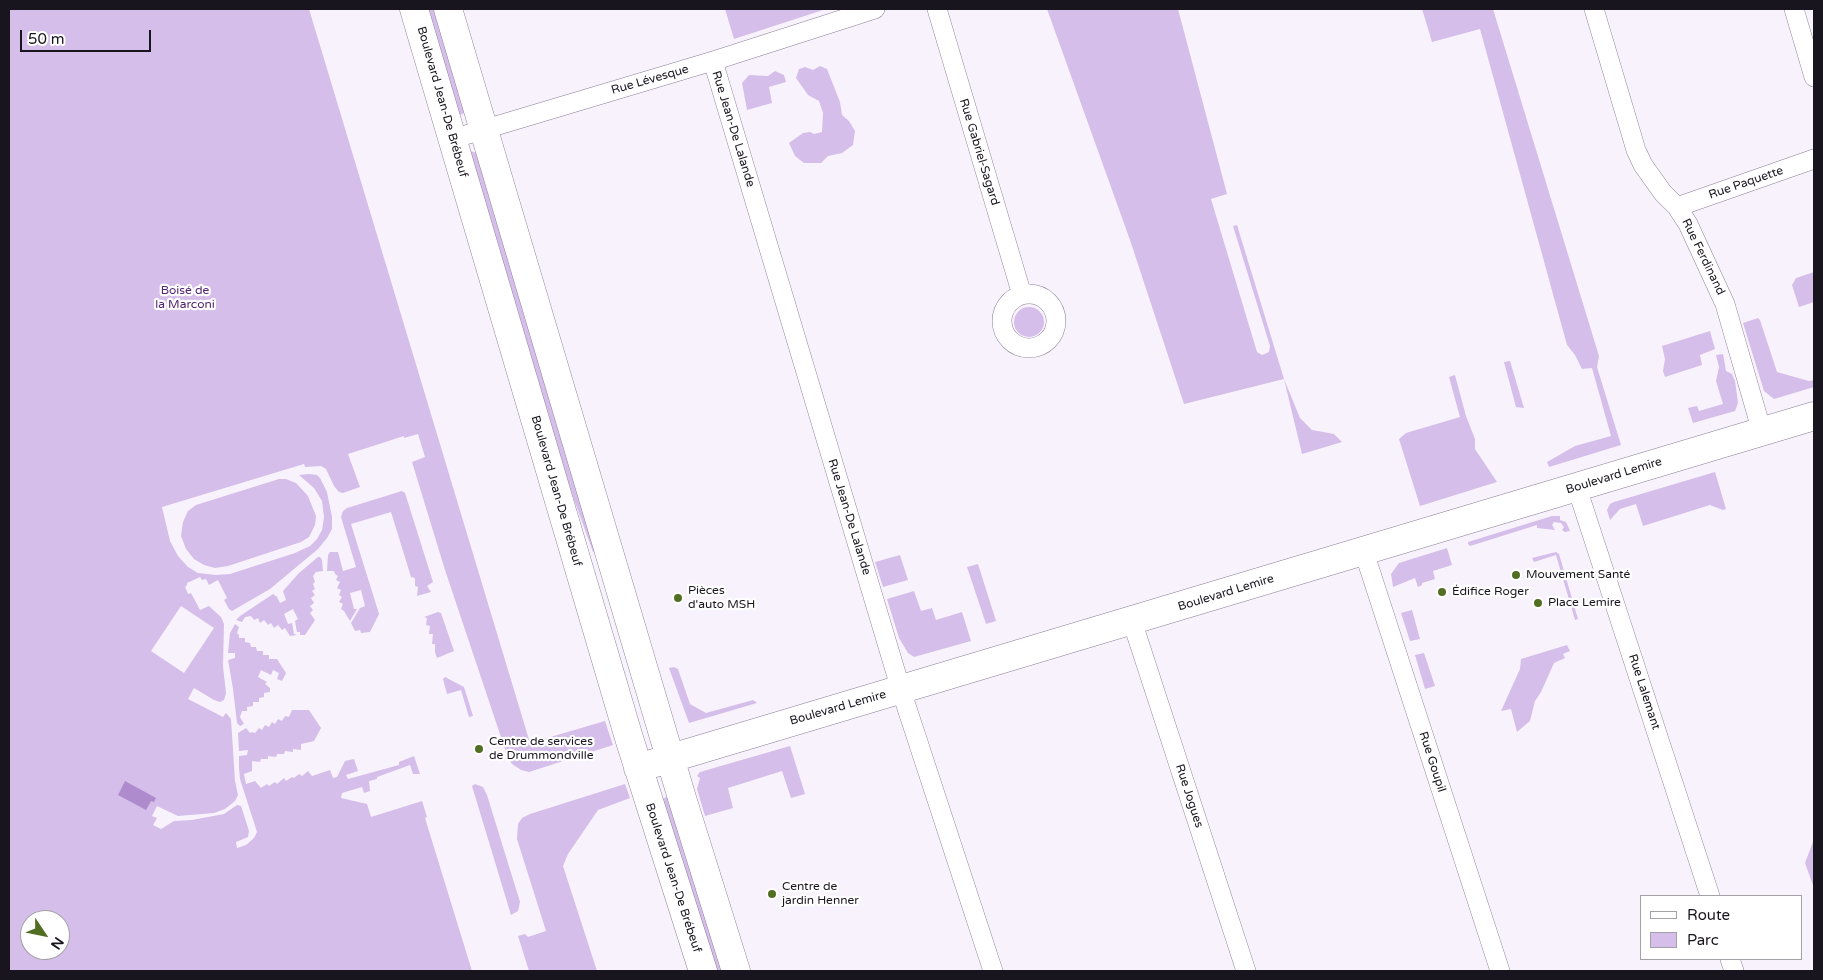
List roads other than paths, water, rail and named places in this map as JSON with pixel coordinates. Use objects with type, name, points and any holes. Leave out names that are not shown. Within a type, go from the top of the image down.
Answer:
[{"type":"main road","name":"Boulevard Jean-De Brébeuf","points":[[414,9],[638,768],[703,971]]},
{"type":"main road","points":[[448,9],[736,971]]},
{"type":"main road","name":"Boulevard Lemire","points":[[638,768],[1814,416]]},
{"type":"street","name":"Rue Lévesque","points":[[452,139],[713,62],[875,9]]},
{"type":"street","name":"Rue Gabriel-Sagard","points":[[936,9],[1022,295]]},
{"type":"street","name":"Rue Ferdinand","points":[[1594,9],[1638,155],[1648,174],[1677,207],[1688,224],[1725,304],[1762,432]]},
{"type":"street","points":[[1794,9],[1814,77]]},
{"type":"street","name":"Rue Jean-De Lalande","points":[[713,62],[901,690],[993,971]]},
{"type":"street","name":"Rue Paquette","points":[[1677,207],[1814,159]]},
{"type":"street","name":"Rue Lalemant","points":[[1577,488],[1710,895]]},
{"type":"street","name":"Rue Goupil","points":[[1364,552],[1500,971]]},
{"type":"street","name":"Rue Jogues","points":[[1132,621],[1246,971]]},
{"type":"place","name":"Mouvement Santé","points":[[1516,575]]},
{"type":"place","name":"Édifice Roger","points":[[1442,592]]},
{"type":"place","name":"Pièces d'auto MSH","points":[[678,598]]},
{"type":"place","name":"Place Lemire","points":[[1538,603]]},
{"type":"place","name":"Centre de services de Drummondville","points":[[479,749]]},
{"type":"place","name":"Centre de jardin Henner","points":[[772,894]]},
{"type":"park label","name":"Boisé de la Marconi","points":[[185,298]]}]
